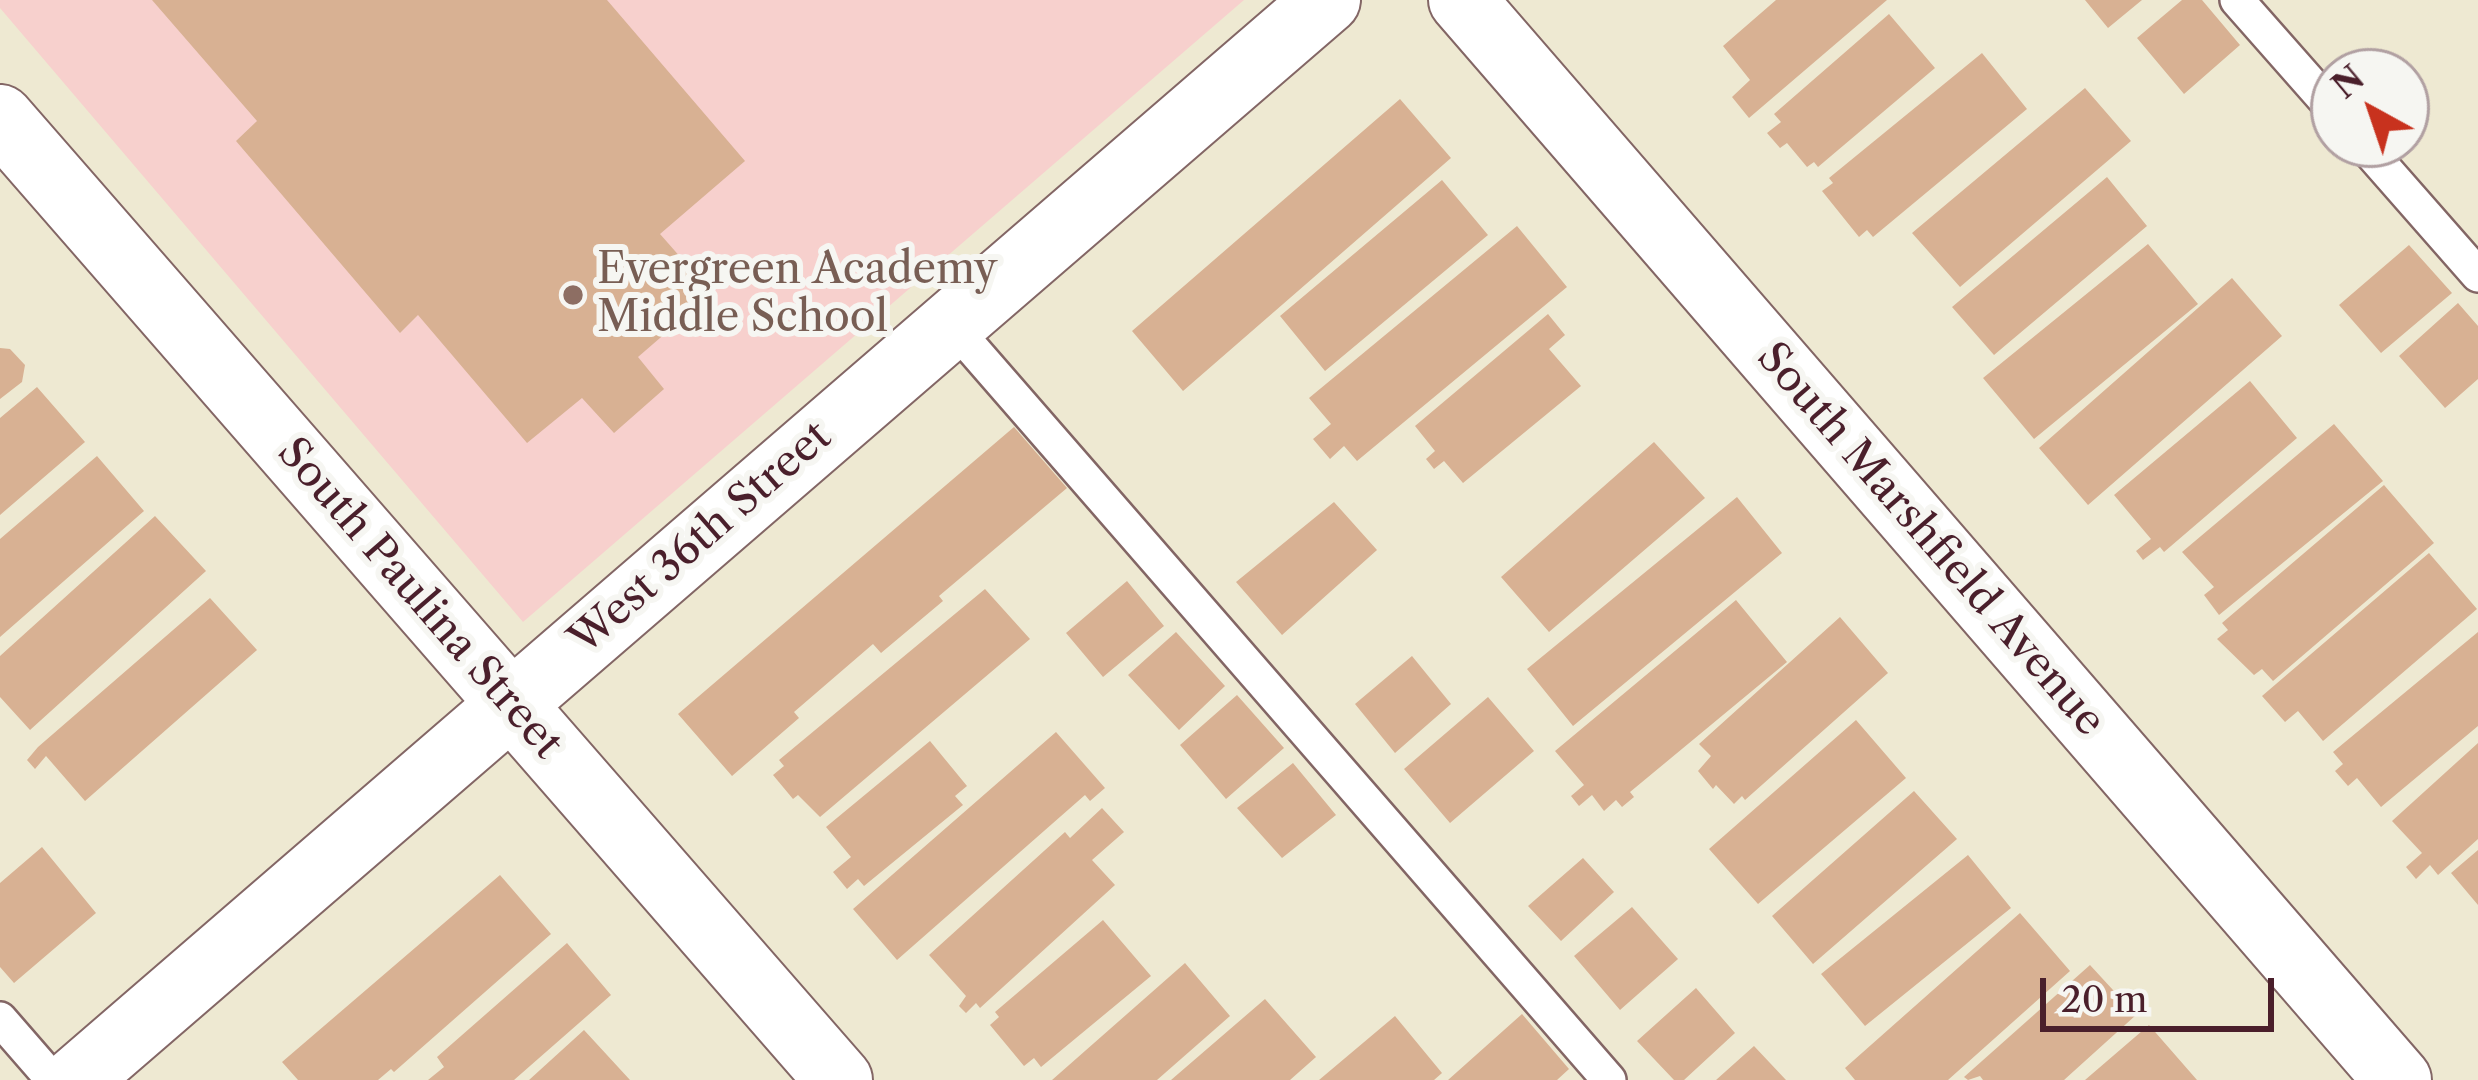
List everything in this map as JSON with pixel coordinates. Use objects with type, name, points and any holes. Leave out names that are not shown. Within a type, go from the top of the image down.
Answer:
[{"type":"street","name":"West 36th Street","points":[[76,1080],[1327,0]]},
{"type":"street","name":"South Marshfield Avenue","points":[[1462,0],[2398,1080]]},
{"type":"street","name":"South Paulina Street","points":[[0,118],[839,1080]]},
{"type":"lane","points":[[2237,0],[2310,83]]},
{"type":"lane","points":[[2384,168],[2478,275]]},
{"type":"lane","points":[[950,324],[1609,1080]]},
{"type":"lane","points":[[0,1019],[53,1080]]},
{"type":"shaded area","name":"Evergreen Academy Middle School","points":[[0,0],[1244,0],[523,622],[0,8]]},
{"type":"building","points":[[152,0],[607,0],[745,161],[660,234],[712,293],[638,357],[664,389],[614,433],[582,398],[527,443],[418,315],[400,333],[236,141],[257,121]]},
{"type":"building","points":[[1776,0],[1887,0],[1749,118],[1732,97],[1750,80],[1723,46]]},
{"type":"building","points":[[2085,0],[2142,0],[2108,28]]},
{"type":"building","points":[[2182,0],[2202,0],[2240,45],[2184,94],[2137,38]]},
{"type":"building","points":[[1889,14],[1935,68],[1818,167],[1814,162],[1807,167],[1787,143],[1780,148],[1767,133],[1781,122],[1774,114]]},
{"type":"building","points":[[1982,53],[2027,109],[1873,237],[1867,230],[1859,237],[1822,191],[1833,183],[1829,178]]},
{"type":"building","points":[[2085,88],[2131,141],[1960,287],[1912,233]]},
{"type":"building","points":[[1400,99],[1451,158],[1183,391],[1132,331]]},
{"type":"building","points":[[2107,177],[2147,226],[1994,355],[1952,307]]},
{"type":"building","points":[[1442,180],[1488,235],[1325,371],[1280,316]]},
{"type":"building","points":[[1517,226],[1567,287],[1357,461],[1344,446],[1330,459],[1313,439],[1331,424],[1309,398]]},
{"type":"building","points":[[2148,244],[2198,304],[2034,439],[1983,378]]},
{"type":"building","points":[[2409,245],[2452,293],[2381,353],[2339,305]]},
{"type":"building","points":[[2232,278],[2282,336],[2088,505],[2039,448]]},
{"type":"building","points":[[2458,303],[2478,326],[2478,379],[2445,408],[2399,356]]},
{"type":"building","points":[[1548,314],[1565,335],[1549,349],[1581,386],[1463,483],[1444,461],[1434,469],[1426,459],[1435,451],[1415,426]]},
{"type":"building","points":[[0,348],[10,349],[25,365],[22,382],[0,399]]},
{"type":"building","points":[[2250,381],[2297,438],[2164,552],[2160,547],[2143,560],[2136,551],[2151,539],[2114,495]]},
{"type":"building","points":[[37,387],[85,442],[0,515],[0,418]]},
{"type":"building","points":[[2334,424],[2383,481],[2219,615],[2204,595],[2214,587],[2182,552]]},
{"type":"building","points":[[1014,427],[1067,488],[939,596],[943,601],[881,653],[873,644],[794,712],[799,718],[732,776],[678,714]]},
{"type":"building","points":[[1654,442],[1705,498],[1549,632],[1501,577]]},
{"type":"building","points":[[97,456],[144,511],[0,637],[0,539]]},
{"type":"building","points":[[2384,485],[2434,543],[2273,681],[2262,669],[2254,675],[2217,639],[2228,630],[2222,623]]},
{"type":"building","points":[[1737,497],[1782,553],[1573,726],[1527,669]]},
{"type":"building","points":[[1334,502],[1377,550],[1282,635],[1236,582]]},
{"type":"building","points":[[155,516],[206,571],[30,730],[0,697],[0,656]]},
{"type":"building","points":[[2429,553],[2477,609],[2323,741],[2298,711],[2285,722],[2262,696]]},
{"type":"building","points":[[1127,581],[1164,626],[1103,677],[1066,633]]},
{"type":"building","points":[[985,589],[1030,639],[820,817],[798,795],[793,799],[773,775],[784,766],[779,760]]},
{"type":"building","points":[[210,598],[257,650],[85,801],[46,756],[35,769],[27,760],[38,747]]},
{"type":"building","points":[[1736,600],[1787,662],[1630,792],[1634,797],[1622,807],[1616,800],[1604,811],[1592,795],[1579,806],[1571,796],[1584,785],[1555,751]]},
{"type":"building","points":[[1840,617],[1888,673],[1745,800],[1742,796],[1734,804],[1698,771],[1711,756],[1699,744]]},
{"type":"building","points":[[1176,632],[1225,686],[1179,730],[1128,675]]},
{"type":"building","points":[[2478,632],[2478,726],[2381,807],[2357,778],[2348,786],[2335,771],[2343,764],[2333,752]]},
{"type":"building","points":[[1412,656],[1451,704],[1395,753],[1355,704]]},
{"type":"building","points":[[1237,695],[1284,748],[1226,799],[1180,745]]},
{"type":"building","points":[[1488,697],[1534,751],[1450,823],[1404,769]]},
{"type":"building","points":[[1856,720],[1906,778],[1758,904],[1709,849]]},
{"type":"building","points":[[1056,732],[1105,788],[1090,801],[1085,795],[897,960],[853,909]]},
{"type":"building","points":[[930,741],[967,786],[955,796],[963,805],[864,886],[858,879],[847,889],[833,872],[851,857],[826,827]]},
{"type":"building","points":[[2478,743],[2478,839],[2438,875],[2430,865],[2416,879],[2406,867],[2422,853],[2392,821]]},
{"type":"building","points":[[1293,763],[1336,815],[1282,858],[1237,808]]},
{"type":"building","points":[[1914,791],[1957,839],[1813,964],[1772,916]]},
{"type":"building","points":[[1102,808],[1124,832],[1092,860],[1115,885],[980,1008],[976,1003],[966,1013],[959,1006],[966,996],[929,955],[1065,832],[1070,838]]},
{"type":"building","points":[[42,847],[96,913],[14,983],[0,967],[0,883]]},
{"type":"building","points":[[2478,850],[2478,905],[2451,873]]},
{"type":"building","points":[[1968,855],[2011,908],[1865,1026],[1821,974]]},
{"type":"building","points":[[1583,858],[1614,892],[1561,941],[1528,906]]},
{"type":"building","points":[[500,875],[551,934],[394,1072],[391,1069],[378,1080],[298,1080],[282,1062]]},
{"type":"building","points":[[1632,907],[1678,959],[1620,1010],[1574,956]]},
{"type":"building","points":[[2020,913],[2070,971],[1948,1080],[1855,1080],[1845,1068]]},
{"type":"building","points":[[1103,920],[1151,976],[1041,1067],[1034,1058],[1024,1066],[990,1025],[999,1017],[995,1012]]},
{"type":"building","points":[[567,943],[611,995],[514,1080],[428,1080],[444,1067],[437,1057]]},
{"type":"building","points":[[1185,963],[1230,1016],[1157,1080],[1052,1080]]},
{"type":"building","points":[[2090,965],[2136,1015],[2064,1080],[1964,1077]]},
{"type":"building","points":[[1696,988],[1735,1033],[1684,1080],[1674,1080],[1637,1041]]},
{"type":"building","points":[[1265,999],[1316,1057],[1290,1080],[1171,1080]]},
{"type":"building","points":[[1522,1014],[1569,1069],[1557,1080],[1448,1080]]},
{"type":"building","points":[[1395,1016],[1442,1073],[1434,1080],[1319,1080]]},
{"type":"building","points":[[2149,1025],[2197,1080],[2085,1080]]},
{"type":"building","points":[[584,1030],[630,1080],[529,1080]]},
{"type":"building","points":[[1754,1046],[1786,1080],[1716,1080]]},
{"type":"place","name":"Evergreen Academy Middle School","points":[[573,295]]}]
